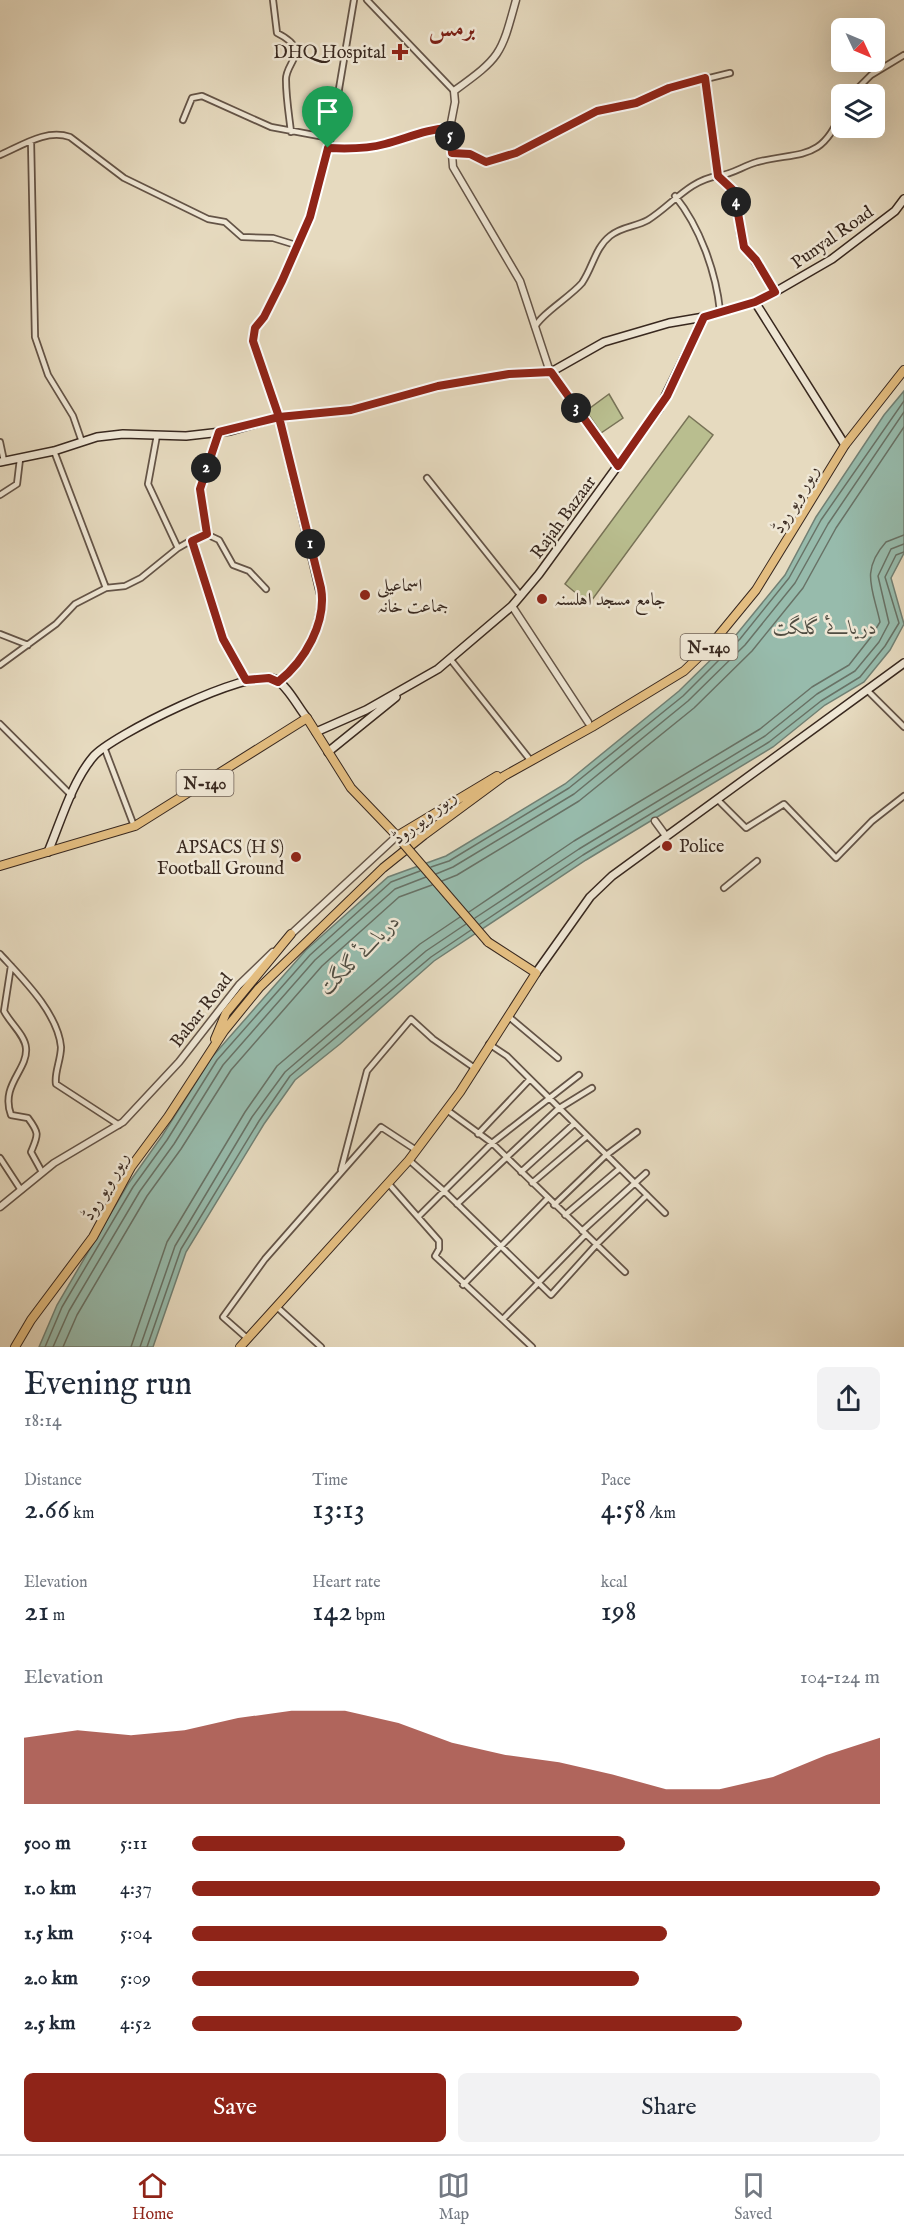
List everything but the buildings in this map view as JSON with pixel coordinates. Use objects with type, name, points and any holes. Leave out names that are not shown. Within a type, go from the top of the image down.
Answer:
[{"type":"main road","name":"Punyal Road","points":[[551,372],[588,349],[611,339],[669,323],[704,317],[755,302],[832,260],[895,211],[904,199]]},
{"type":"main road","points":[[755,302],[845,445]]},
{"type":"main road","name":"Rajah Bazaar","points":[[410,686],[451,660],[521,596],[667,396],[704,317]]},
{"type":"main road","name":"ریور ویو روڈ","points":[[15,1347],[31,1320],[93,1237],[120,1184],[168,1117],[213,1047],[259,988],[383,868],[504,776],[532,762],[684,671],[710,646],[762,581],[845,445],[904,370]]},
{"type":"main road","points":[[2,462],[123,434],[219,432],[279,417],[351,410],[438,386],[509,374],[551,372]]},
{"type":"main road","points":[[278,682],[303,656],[318,622],[322,599],[279,417]]},
{"type":"main road","points":[[240,1347],[409,1160],[476,1069],[489,1044],[536,973],[590,897],[623,867],[904,663]]},
{"type":"main road","points":[[48,852],[87,764],[104,747],[220,688],[246,680],[269,678],[278,682],[307,718],[354,792],[399,839],[488,942],[536,973]]},
{"type":"main road","points":[[315,732],[366,710],[410,686]]},
{"type":"main road","points":[[328,752],[410,686]]},
{"type":"main road","points":[[366,710],[371,717]]},
{"type":"main road","name":"N-140","points":[[0,866],[135,826],[307,718]]},
{"type":"main road","name":"N-140","points":[[399,839],[490,780],[504,776]]},
{"type":"main road","points":[[213,1047],[226,1013],[291,934]]},
{"type":"street","points":[[273,0],[277,33],[291,42],[295,51],[294,61],[285,76],[291,132]]},
{"type":"street","points":[[279,417],[253,341],[255,328],[264,317],[299,246],[310,217],[328,148],[354,0]]},
{"type":"street","points":[[367,0],[454,91],[455,102],[450,128],[453,166],[520,281],[534,329],[551,372],[618,466]]},
{"type":"street","points":[[454,91],[494,61],[502,47],[516,0]]},
{"type":"street","points":[[862,84],[871,75],[904,55]]},
{"type":"street","points":[[452,153],[470,154],[486,162],[516,153],[597,111],[636,103],[669,88],[730,72]]},
{"type":"street","points":[[705,78],[718,176],[734,191],[744,247],[756,260],[775,292]]},
{"type":"street","points":[[183,120],[192,98],[202,96],[271,127],[330,138]]},
{"type":"street","points":[[328,148],[363,148],[386,144],[429,129],[450,128]]},
{"type":"street","points":[[534,329],[540,319],[563,303],[581,283],[591,269],[598,248],[618,229],[648,220],[675,196],[718,176],[732,174],[755,163],[812,150],[827,140],[831,132]]},
{"type":"street","points":[[0,155],[48,134],[70,137],[123,178],[208,219],[225,222],[242,237],[273,238],[299,246]]},
{"type":"street","points":[[31,141],[35,337],[48,375],[73,416],[82,442]]},
{"type":"street","points":[[675,196],[698,229],[713,273],[720,311]]},
{"type":"street","points":[[207,534],[200,489],[219,432]]},
{"type":"street","points":[[158,435],[148,484],[178,548]]},
{"type":"street","points":[[0,442],[2,462]]},
{"type":"street","points":[[54,451],[106,588]]},
{"type":"street","points":[[0,495],[17,484],[20,459]]},
{"type":"street","points":[[427,478],[521,596]]},
{"type":"street","points":[[0,665],[60,621],[67,610],[106,588],[125,586],[141,578],[178,548],[207,534]]},
{"type":"street","points":[[207,534],[219,540],[233,565],[249,571],[266,589]]},
{"type":"street","points":[[192,541],[223,639],[246,680]]},
{"type":"street","points":[[512,606],[588,722]]},
{"type":"street","points":[[0,634],[28,645]]},
{"type":"street","points":[[451,660],[532,762]]},
{"type":"street","points":[[868,691],[904,727]]},
{"type":"street","points":[[0,724],[72,796]]},
{"type":"street","points":[[104,747],[135,826]]},
{"type":"street","points":[[717,799],[746,828],[784,804],[836,858],[872,821],[904,796]]},
{"type":"street","points":[[655,821],[666,836]]},
{"type":"street","name":"Babar Road","points":[[0,1207],[42,1172],[74,1150],[119,1125],[179,1062],[239,985],[291,934],[399,839]]},
{"type":"street","points":[[724,888],[757,861]]},
{"type":"street","points":[[0,954],[31,988],[57,1030],[61,1046],[56,1084],[119,1125]]},
{"type":"street","points":[[11,966],[4,1011],[25,1042],[26,1051],[7,1090],[9,1110],[11,1115],[28,1118],[36,1128],[37,1142],[31,1152],[42,1172]]},
{"type":"street","points":[[508,1016],[558,1058]]},
{"type":"street","points":[[340,1172],[367,1071],[411,1020],[433,1039],[476,1069]]},
{"type":"street","points":[[489,1044],[507,1056],[530,1078],[558,1109],[665,1213]]},
{"type":"street","points":[[418,1217],[492,1143],[579,1075]]},
{"type":"street","points":[[478,1134],[530,1078]]},
{"type":"street","points":[[457,1204],[558,1109],[592,1088]]},
{"type":"street","points":[[447,1110],[492,1143],[625,1272]]},
{"type":"street","points":[[521,1172],[574,1124]]},
{"type":"street","points":[[248,1339],[223,1317],[265,1259],[340,1172],[381,1127],[416,1150]]},
{"type":"street","points":[[554,1204],[605,1156],[638,1132]]},
{"type":"street","points":[[532,1183],[586,1137]]},
{"type":"street","points":[[0,1158],[21,1190]]},
{"type":"street","points":[[409,1160],[539,1281],[551,1295],[597,1244],[647,1195]]},
{"type":"street","points":[[565,1215],[619,1169]]},
{"type":"street","points":[[503,1319],[584,1232],[633,1182],[646,1173]]},
{"type":"street","points":[[388,1183],[439,1241],[439,1249],[435,1256],[463,1286],[532,1347]]},
{"type":"street","points":[[463,1286],[548,1198]]},
{"type":"street","points":[[278,1307],[321,1347]]},
{"type":"shaded area","points":[[609,394],[623,418],[601,433],[586,411]]},
{"type":"shaded area","points":[[689,416],[713,435],[589,604],[565,584]]},
{"type":"water","name":"دریائے گلگت","points":[[904,391],[904,553],[891,578],[904,624],[890,650],[864,682],[825,705],[773,747],[586,860],[434,961],[340,1044],[295,1080],[264,1124],[186,1252],[153,1347],[39,1347],[57,1305],[128,1184],[162,1136],[212,1057],[306,950],[388,877],[446,856],[565,784],[679,691],[736,635],[785,575],[816,517],[884,415]]},
{"type":"place","name":"DHQ Hospital","points":[[400,52]]},
{"type":"place","name":"اسماعیلی جماعت خانہ","points":[[365,595]]},
{"type":"place","name":"جامع مسجد اہلسنہ","points":[[542,599]]},
{"type":"place","name":"Police","points":[[667,846]]},
{"type":"place","name":"APSACS (H S) Football Ground","points":[[296,857]]},
{"type":"district","name":"برمس","points":[[452,28]]},
{"type":"route","points":[[328,148],[310,217],[299,246],[264,317],[255,328],[253,341],[279,417],[321,588],[322,607],[303,656],[291,672],[278,682],[269,678],[246,680],[223,639],[192,541],[204,533],[207,534],[200,489],[202,477],[219,432],[279,417],[351,410],[438,386],[509,374],[551,372],[618,466],[667,396],[704,317],[755,302],[775,292],[756,260],[744,247],[740,235],[734,191],[723,178],[718,176],[705,78],[669,88],[636,103],[597,111],[516,153],[486,162],[470,154],[452,153],[450,128],[429,129],[386,144],[363,148],[328,148]]}]
